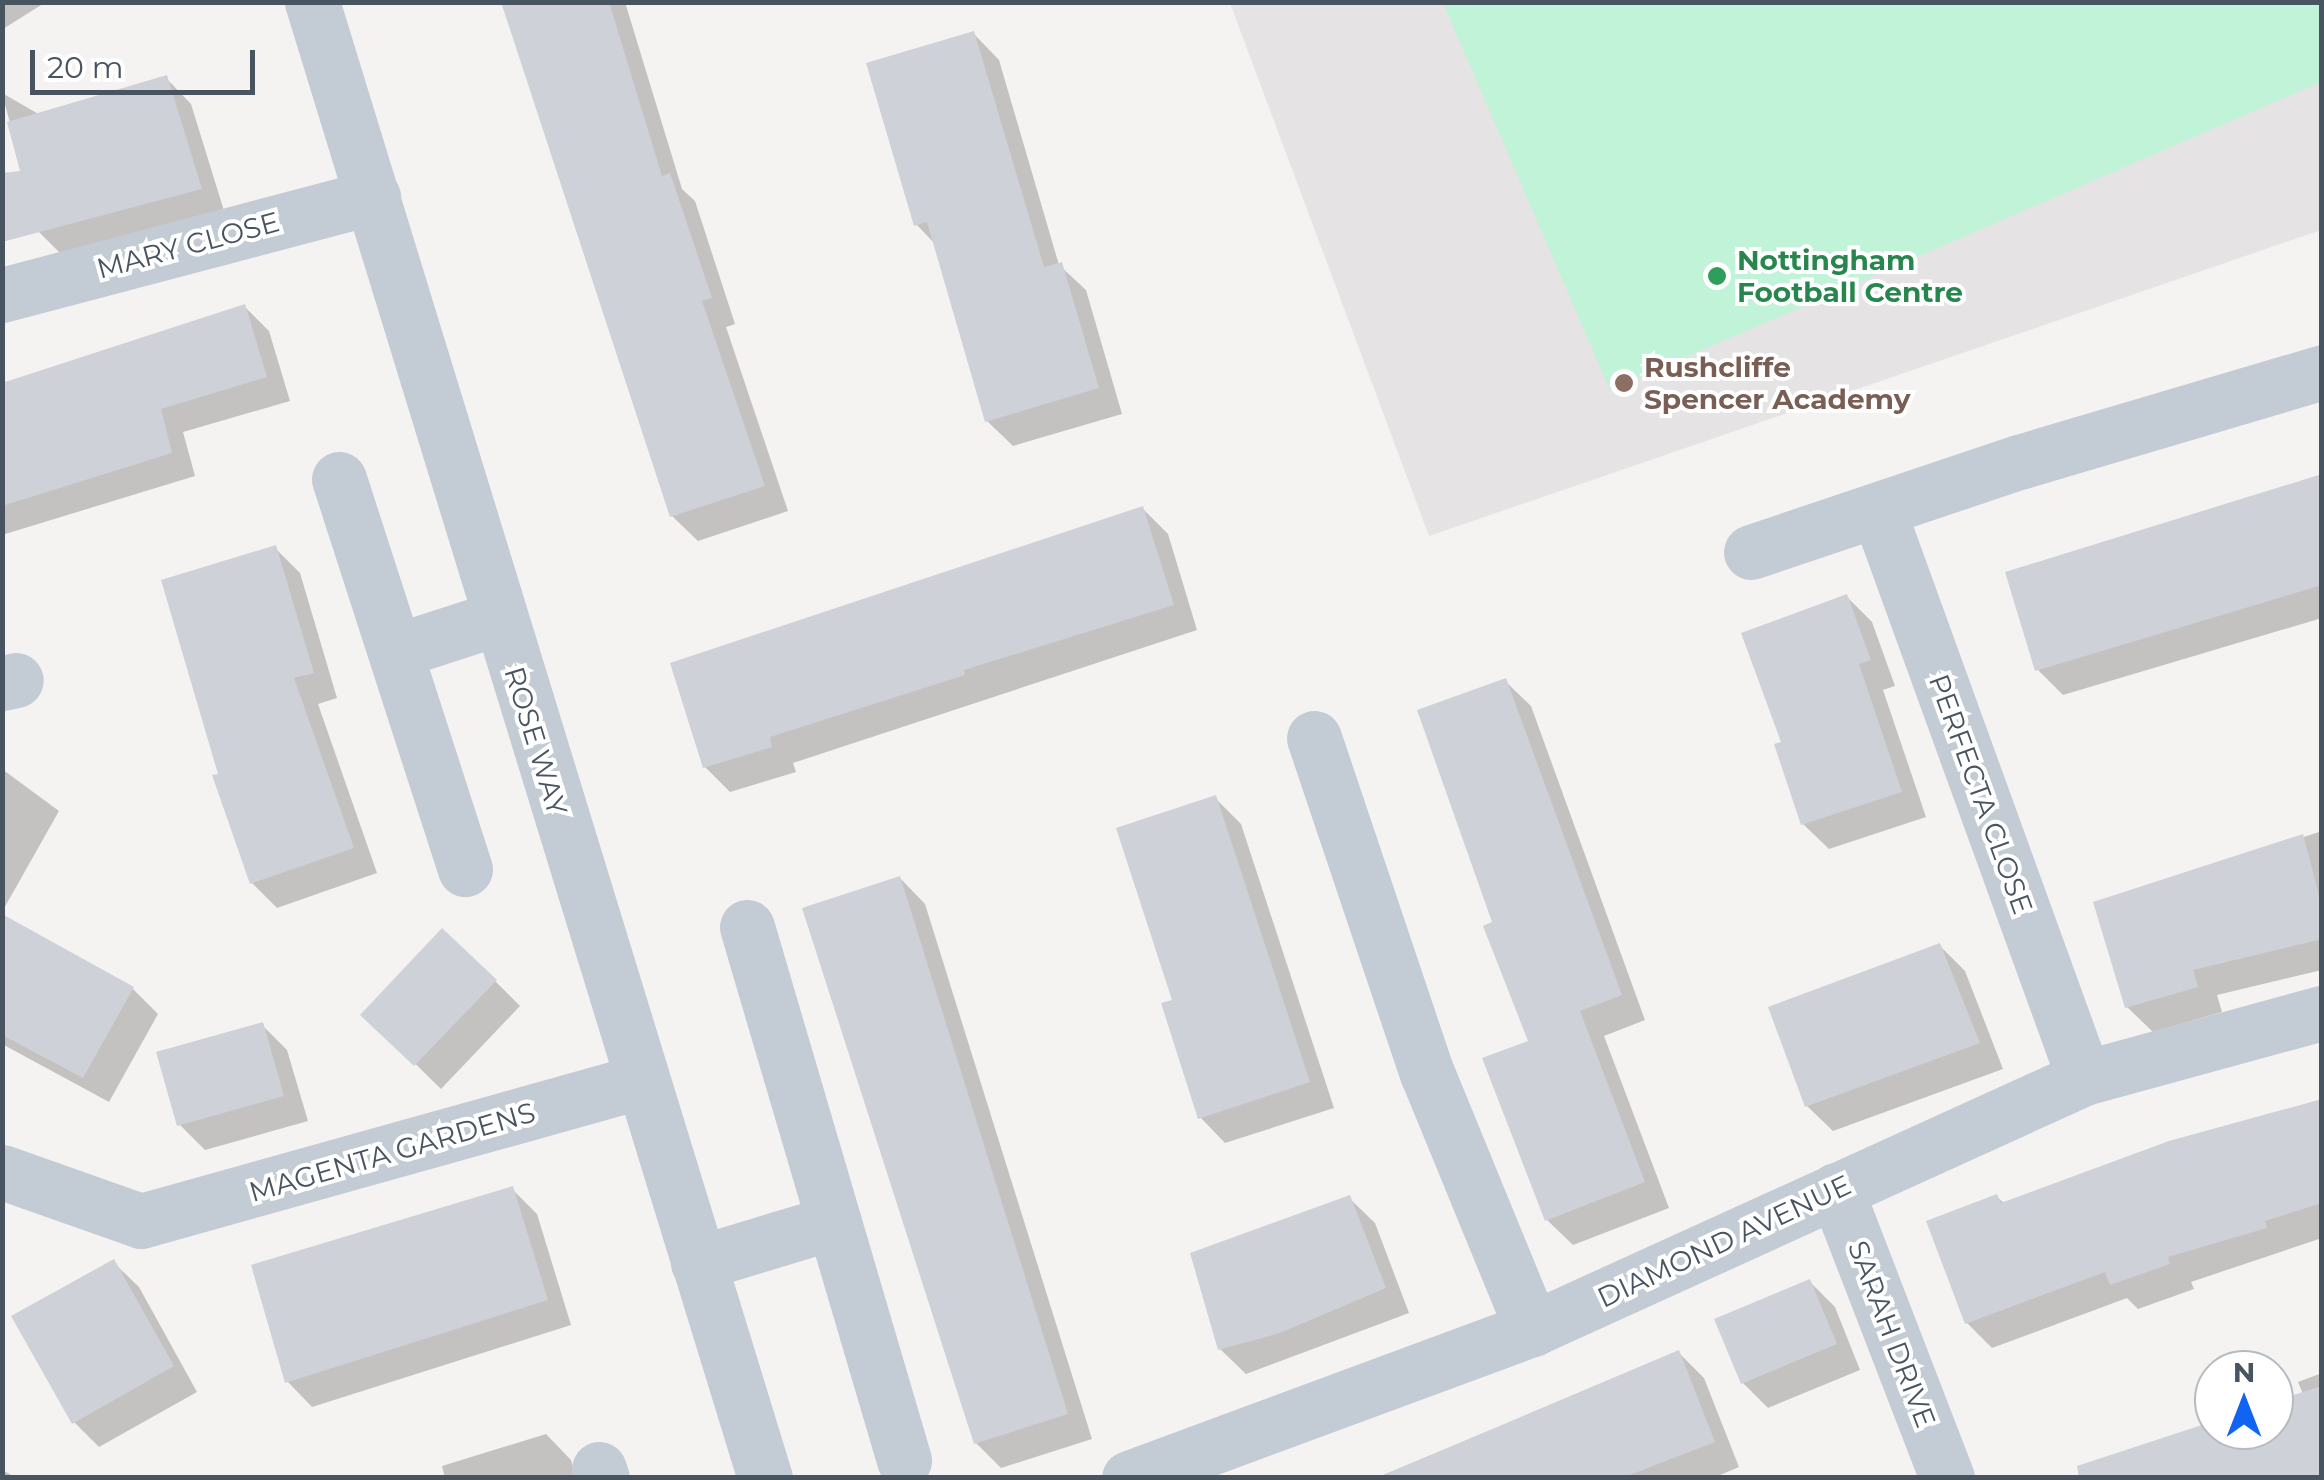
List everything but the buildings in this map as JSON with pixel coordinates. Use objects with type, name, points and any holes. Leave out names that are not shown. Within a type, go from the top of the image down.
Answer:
[{"type":"street","name":"ROSE WAY","points":[[312,2],[765,1478]]},
{"type":"street","name":"MARY CLOSE","points":[[2,295],[373,197]]},
{"type":"street","points":[[1751,552],[2019,462],[2322,372]]},
{"type":"street","points":[[339,478],[465,869]]},
{"type":"street","name":"PERFECTA CLOSE","points":[[1878,510],[2084,1078]]},
{"type":"street","points":[[396,652],[498,618]]},
{"type":"street","points":[[1314,738],[1427,1074],[1532,1329]]},
{"type":"street","points":[[747,927],[904,1460]]},
{"type":"street","name":"DIAMOND AVENUE","points":[[1128,1478],[1532,1329],[2084,1078],[2322,1013]]},
{"type":"street","name":"MAGENTA GARDENS","points":[[2,1172],[141,1221],[642,1081]]},
{"type":"street","name":"SARAH DRIVE","points":[[1836,1190],[1947,1478]]},
{"type":"street","points":[[698,1262],[834,1222]]},
{"type":"shaded area","name":"Rushcliffe Spencer Academy","points":[[1230,3],[2321,3],[2321,230],[1429,536]]},
{"type":"green space","name":"Nottingham Football Centre","points":[[1443,3],[2321,3],[2321,82],[1610,390]]},
{"type":"place","name":"Nottingham Football Centre","points":[[1717,276]]},
{"type":"place","name":"Rushcliffe Spencer Academy","points":[[1624,383]]}]
